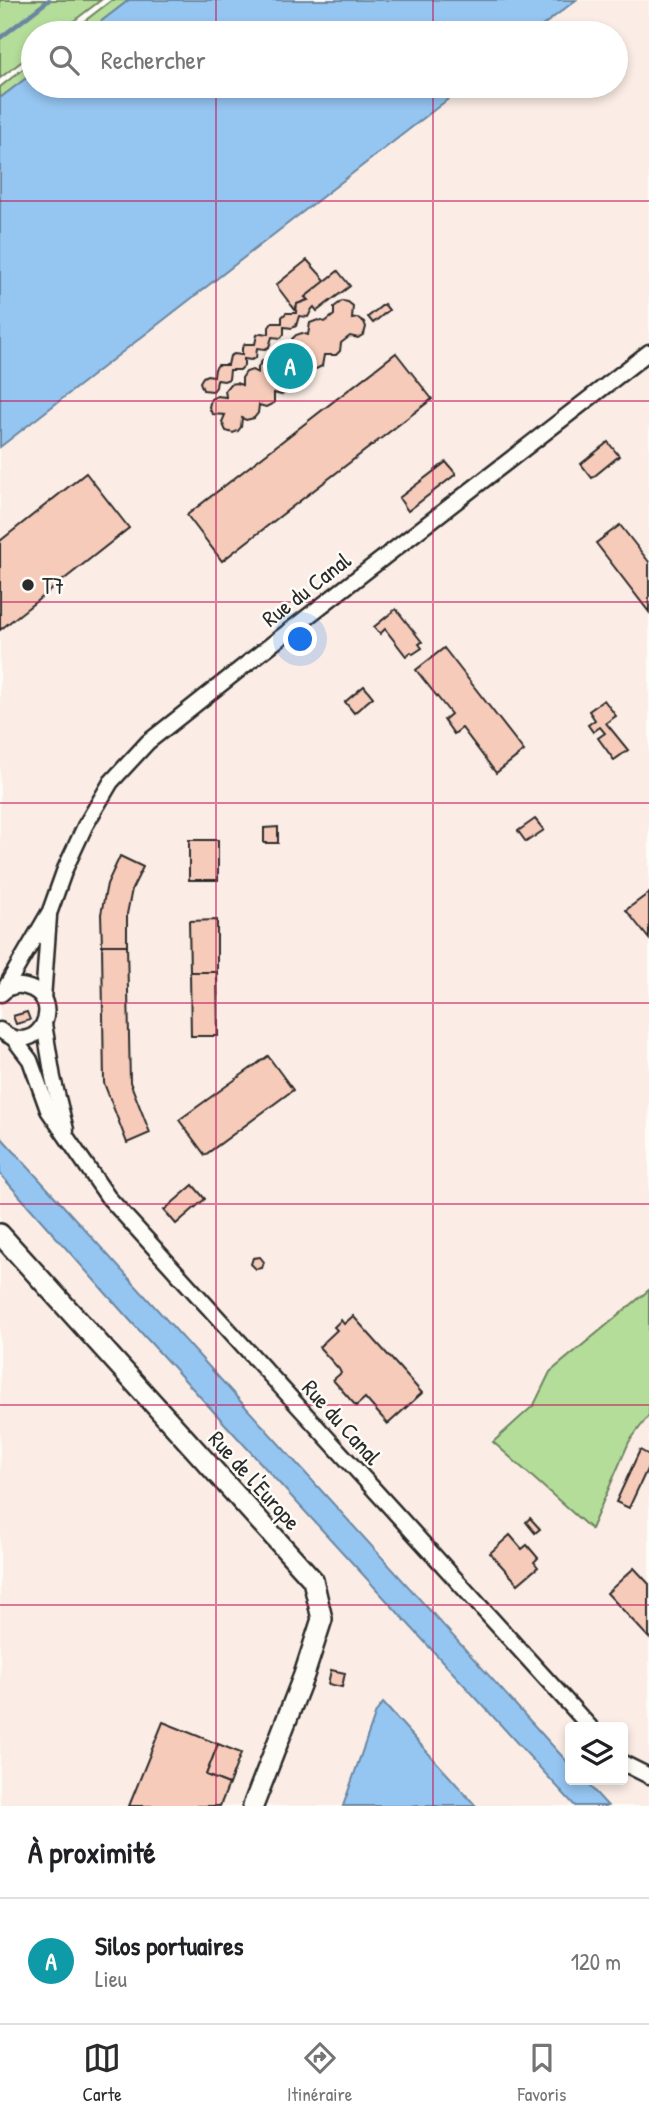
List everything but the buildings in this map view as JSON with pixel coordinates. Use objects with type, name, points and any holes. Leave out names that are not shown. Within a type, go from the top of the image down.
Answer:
[{"type":"street","name":"Rue du Canal","points":[[2,992],[50,911],[65,869],[98,804],[111,782],[148,742],[649,352]]},
{"type":"street","name":"Rue du Canal","points":[[50,911],[43,999],[47,1016],[44,1024],[53,1078],[69,1141]]},
{"type":"street","name":"Rue du Canal","points":[[2,992],[21,985],[30,987],[43,999]]},
{"type":"street","points":[[14,1039],[32,1037],[44,1024]]},
{"type":"street","name":"Rue du Canal","points":[[0,1030],[14,1039],[30,1060],[48,1110],[108,1197],[585,1722]]},
{"type":"street","name":"Rue de l'Europe","points":[[0,1234],[313,1580],[322,1619],[304,1675],[253,1806]]},
{"type":"street","points":[[628,1766],[649,1776]]},
{"type":"shaded area","points":[[576,0],[649,0],[649,1806],[0,1806],[0,447],[450,98],[628,98],[628,21],[549,21]]},
{"type":"green space","points":[[0,0],[101,0],[74,21],[21,21],[21,62],[0,78]]},
{"type":"green space","points":[[112,0],[129,0],[102,21],[85,21]]},
{"type":"green space","points":[[21,70],[21,82],[0,98],[0,87]]},
{"type":"green space","points":[[649,1290],[649,1415],[629,1442],[591,1529],[493,1442],[534,1405],[550,1372]]},
{"type":"water","points":[[129,0],[576,0],[549,21],[102,21]]},
{"type":"water","points":[[21,82],[21,98],[450,98],[0,447],[0,98]]},
{"type":"water","points":[[0,1136],[565,1759],[565,1785],[589,1785],[608,1806],[575,1806],[126,1316],[0,1174]]},
{"type":"water","points":[[383,1703],[476,1806],[343,1806],[376,1712]]},
{"type":"waterway","points":[[22,21],[49,0]]},
{"type":"waterway","points":[[0,38],[21,22]]},
{"type":"place","name":"Silos portuaires","points":[[290,366]]},
{"type":"place","name":"T7","points":[[28,585]]}]
